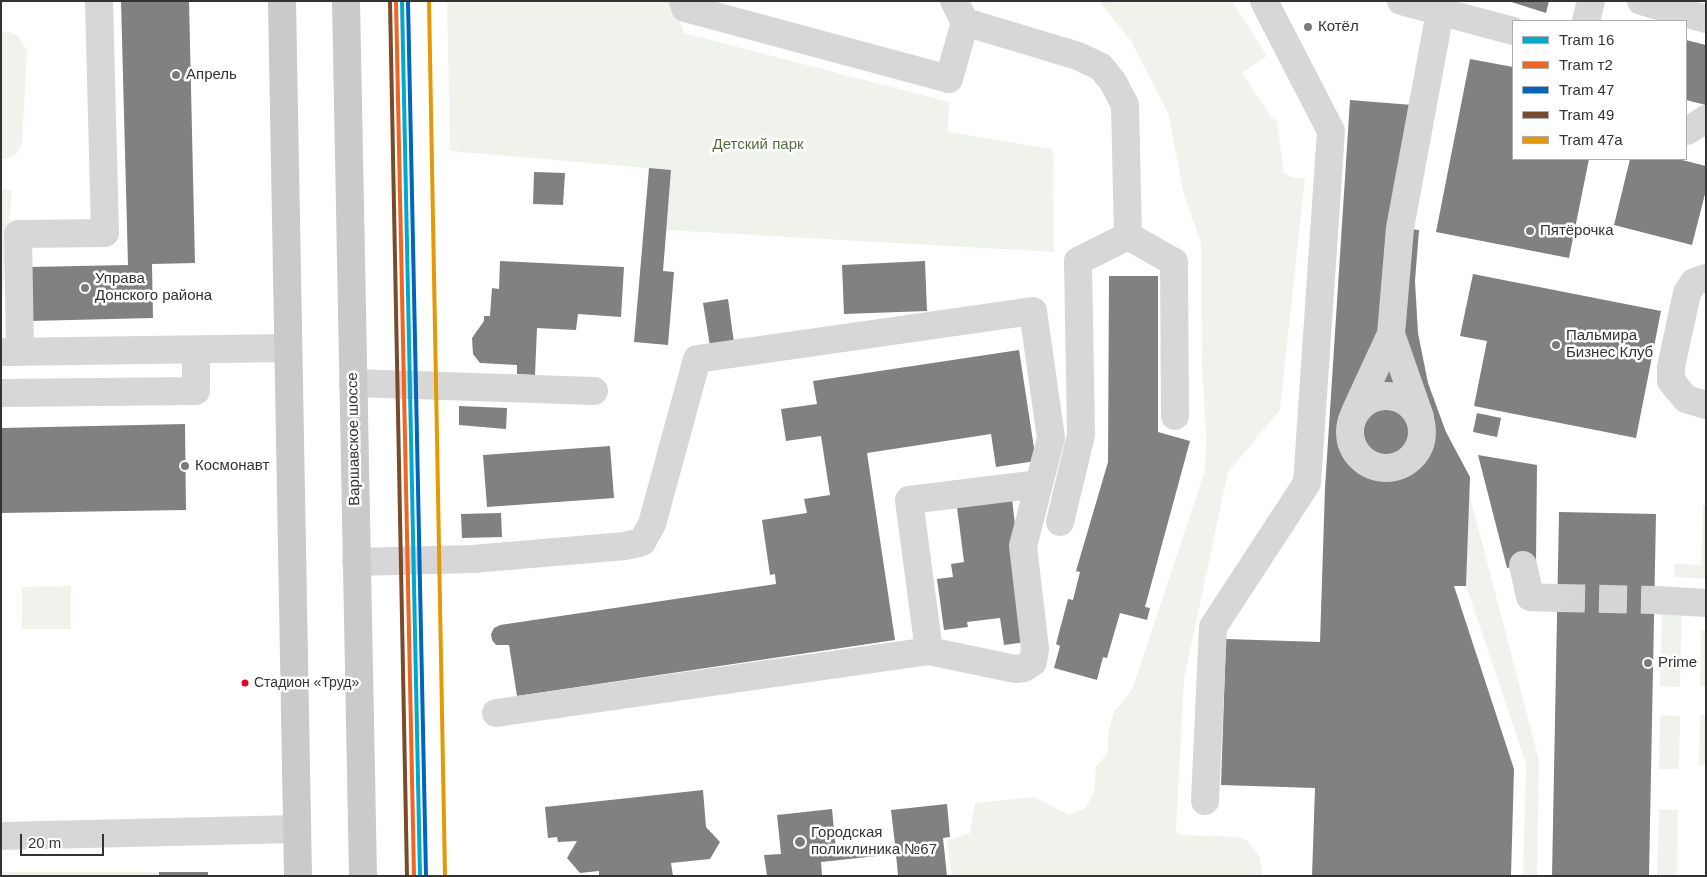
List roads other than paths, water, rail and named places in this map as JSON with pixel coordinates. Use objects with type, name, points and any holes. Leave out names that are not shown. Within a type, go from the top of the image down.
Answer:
[{"type":"main road","points":[[282,1],[298,876]]},
{"type":"main road","name":"Варшавское шоссе","points":[[346,1],[363,876]]},
{"type":"street","points":[[99,1],[105,233],[18,234],[11,352],[288,348]]},
{"type":"street","points":[[683,1],[685,8],[949,79],[959,12],[1078,56],[1101,67],[1113,82],[1125,105],[1128,236]]},
{"type":"street","points":[[1205,801],[1213,627],[1307,483],[1331,131],[1264,1]]},
{"type":"street","points":[[1401,1],[1512,31]]},
{"type":"street","points":[[1586,20],[1591,1]]},
{"type":"street","points":[[1641,1],[1706,19]]},
{"type":"street","points":[[1391,334],[1420,417],[1423,432],[1419,448],[1408,461],[1394,468],[1377,467],[1363,459],[1353,446],[1350,431],[1354,414],[1391,334],[1400,228],[1440,12]]},
{"type":"street","points":[[1128,236],[1174,262],[1175,416]]},
{"type":"street","points":[[1060,522],[1081,435],[1078,261],[1128,236]]},
{"type":"street","points":[[1706,278],[1694,282],[1687,293],[1671,367],[1671,381],[1686,399],[1706,405]]},
{"type":"street","points":[[356,562],[473,559],[625,546],[642,542],[652,524],[697,359],[1033,311],[1051,438],[1023,546],[1035,648],[1032,662],[1024,668],[1016,669],[929,650],[496,713]]},
{"type":"street","points":[[1,393],[196,391],[196,350]]},
{"type":"street","points":[[353,383],[594,391]]},
{"type":"street","points":[[1354,414],[1364,402],[1379,396],[1396,396],[1410,404],[1420,417]]},
{"type":"street","points":[[929,650],[909,500],[1039,484]]},
{"type":"street","points":[[1523,565],[1530,597],[1557,598]]},
{"type":"street","points":[[1655,600],[1706,603]]},
{"type":"street","points":[[1,836],[297,829]]},
{"type":"tunnel","points":[[1557,598],[1655,600]]},
{"type":"tram line","name":"49","points":[[390,1],[407,876]]},
{"type":"tram line","name":"т2","points":[[396,1],[414,876]]},
{"type":"tram line","name":"16","points":[[402,1],[420,876]]},
{"type":"tram line","name":"47","points":[[408,1],[426,876]]},
{"type":"tram line","name":"47а","points":[[429,1],[445,876]]},
{"type":"place","name":"Котёл","points":[[1308,27]]},
{"type":"place","name":"Апрель","points":[[176,75]]},
{"type":"place","name":"Пятёрочка","points":[[1530,231]]},
{"type":"place","name":"Управа Донского района","points":[[85,288]]},
{"type":"place","name":"Пальмира Бизнес Клуб","points":[[1556,345]]},
{"type":"place","name":"Космонавт","points":[[185,466]]},
{"type":"place","name":"Prime","points":[[1648,663]]},
{"type":"place","name":"Стадион «Труд»","points":[[245,683]]},
{"type":"place","name":"Городская поликлиника №67","points":[[800,842]]},
{"type":"park label","name":"Детский парк","points":[[758,145]]}]
